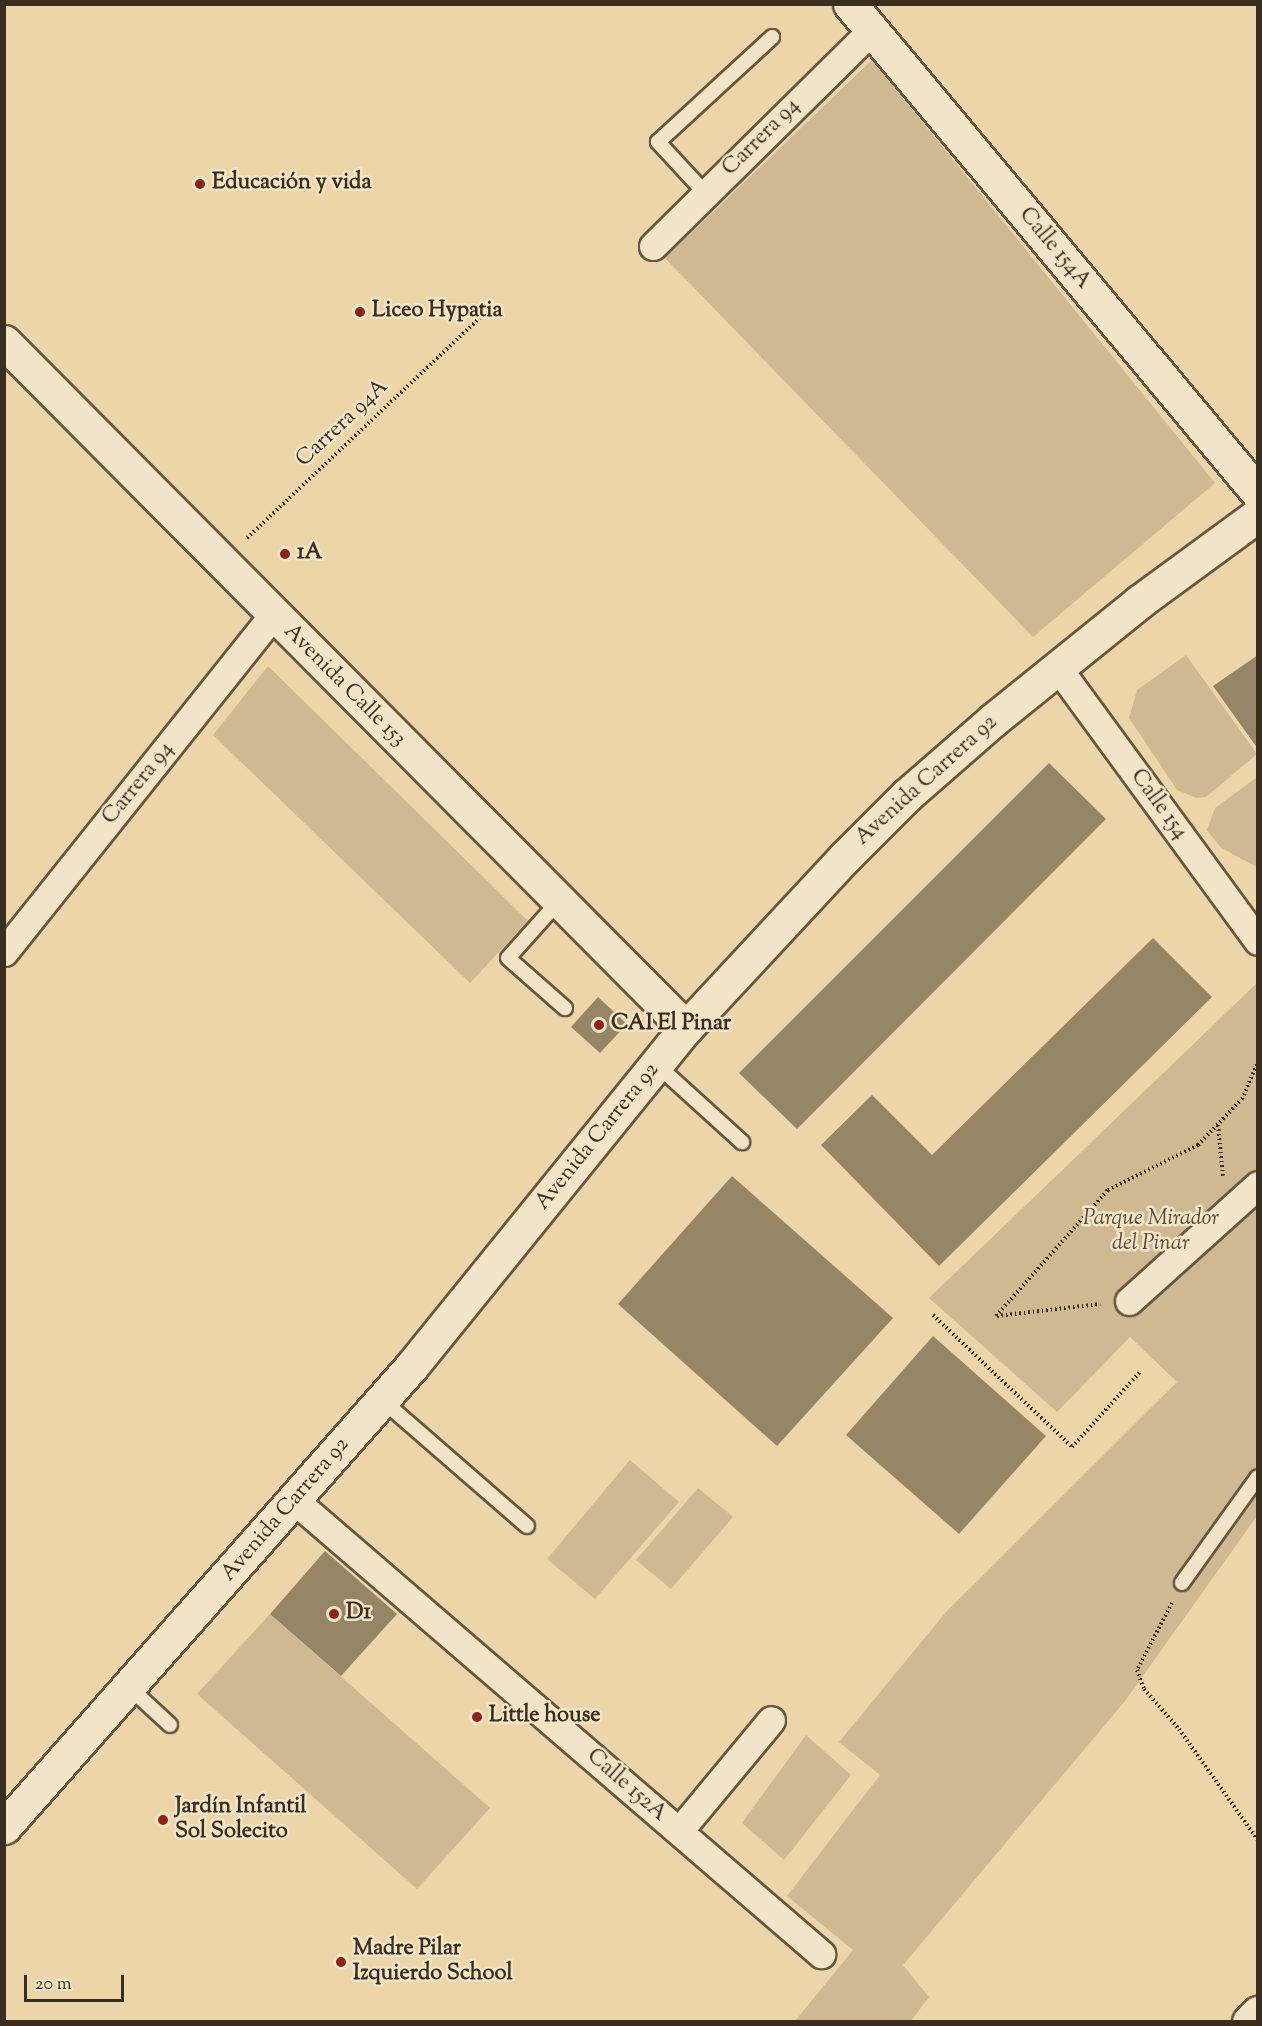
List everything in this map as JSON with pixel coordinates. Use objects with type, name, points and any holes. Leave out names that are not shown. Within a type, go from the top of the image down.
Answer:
[{"type":"main road","name":"Calle 154A","points":[[850,4],[1257,493]]},
{"type":"main road","name":"Avenida Calle 153","points":[[4,342],[686,1028]]},
{"type":"main road","name":"Avenida Carrera 92","points":[[4,1827],[131,1689],[382,1400],[686,1028],[907,795],[1058,668],[1175,574],[1257,515]]},
{"type":"main road","points":[[1248,2022],[1257,2013]]},
{"type":"street","name":"Carrera 94","points":[[653,246],[872,30]]},
{"type":"street","name":"Carrera 94","points":[[4,952],[273,615]]},
{"type":"street","name":"Calle 154","points":[[1058,668],[1257,941]]},
{"type":"street","points":[[1129,1301],[1257,1185]]},
{"type":"street","name":"Calle 152A","points":[[294,1500],[822,1954]]},
{"type":"street","points":[[679,1831],[771,1720]]},
{"type":"lane","points":[[706,194],[658,142],[772,37]]},
{"type":"lane","points":[[560,901],[508,958],[565,1008]]},
{"type":"lane","points":[[657,1065],[742,1142]]},
{"type":"lane","points":[[382,1400],[527,1526]]},
{"type":"lane","points":[[1182,1583],[1257,1477]]},
{"type":"lane","points":[[131,1689],[170,1725]]},
{"type":"path","name":"Carrera 94A","points":[[238,547],[480,318]]},
{"type":"path","points":[[1129,1301],[996,1316],[1108,1190],[1198,1145],[1242,1099],[1257,1062]]},
{"type":"path","points":[[1218,1125],[1227,1212]]},
{"type":"path","points":[[933,1315],[1072,1447],[1141,1371]]},
{"type":"path","points":[[1182,1583],[1137,1670],[1144,1689],[1179,1729],[1257,1840]]},
{"type":"green space","points":[[872,60],[1215,483],[1033,637],[665,258]]},
{"type":"green space","points":[[1186,655],[1257,754],[1206,797],[1197,798],[1177,790],[1129,718],[1137,690]]},
{"type":"green space","points":[[268,666],[528,921],[470,983],[213,735]]},
{"type":"green space","points":[[1257,777],[1257,867],[1221,848],[1207,830],[1215,808]]},
{"type":"green space","name":"Parque Mirador del Pinar","points":[[1257,983],[1257,1516],[1125,1701],[903,1965],[929,1997],[911,2021],[795,2021],[853,1950],[787,1896],[880,1775],[839,1742],[946,1612],[1177,1382],[1130,1337],[1057,1412],[929,1298]]},
{"type":"green space","points":[[630,1460],[679,1502],[595,1599],[547,1559]]},
{"type":"green space","points":[[698,1488],[733,1517],[671,1589],[636,1560]]},
{"type":"green space","points":[[270,1614],[490,1808],[417,1889],[197,1694]]},
{"type":"green space","points":[[806,1735],[851,1775],[784,1860],[742,1823]]},
{"type":"building","points":[[1258,655],[1258,749],[1213,686]]},
{"type":"building","points":[[1049,763],[1106,819],[797,1129],[739,1073]]},
{"type":"building","points":[[1153,938],[1212,997],[939,1266],[821,1145],[872,1095],[932,1155]]},
{"type":"building","name":"CAI El Pinar","points":[[598,997],[627,1024],[600,1053],[571,1027]]},
{"type":"building","points":[[732,1176],[893,1318],[777,1446],[618,1304]]},
{"type":"building","points":[[933,1336],[1046,1436],[959,1534],[846,1435]]},
{"type":"building","name":"D1","points":[[325,1551],[397,1614],[341,1676],[270,1614]]},
{"type":"place","name":"Educación y vida","points":[[200,184]]},
{"type":"place","name":"Liceo Hypatia","points":[[360,312]]},
{"type":"place","name":"1A","points":[[285,554]]},
{"type":"place","name":"CAI El Pinar","points":[[599,1025]]},
{"type":"place","name":"D1","points":[[334,1614]]},
{"type":"place","name":"Little house","points":[[477,1717]]},
{"type":"place","name":"Jardín Infantil Sol Solecito","points":[[163,1820]]},
{"type":"place","name":"Madre Pilar Izquierdo School","points":[[341,1962]]}]
